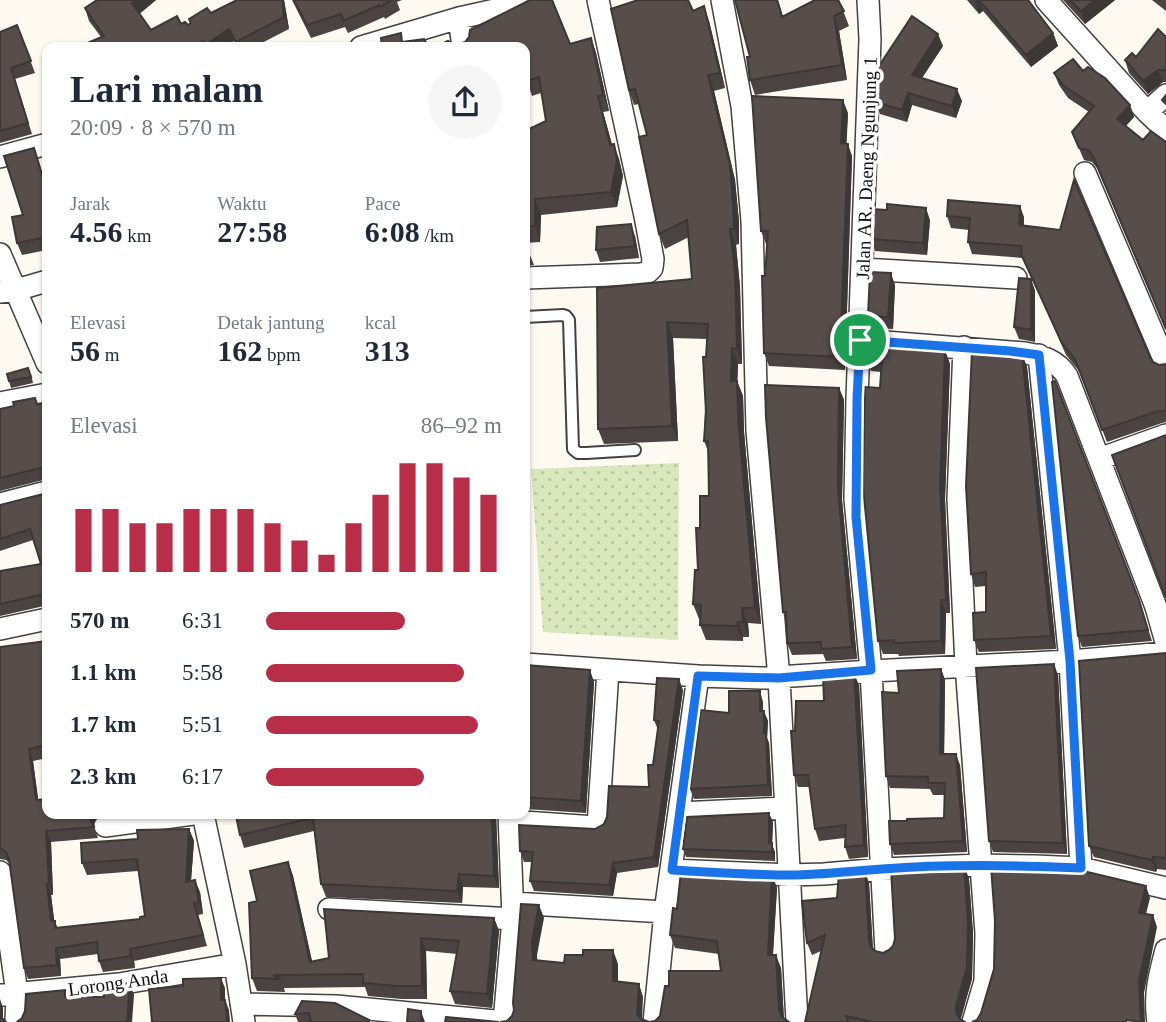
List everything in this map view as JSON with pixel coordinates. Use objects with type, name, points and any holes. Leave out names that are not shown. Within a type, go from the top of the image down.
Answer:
[{"type":"street","points":[[378,42],[459,18],[540,0]]},
{"type":"street","points":[[530,278],[641,274],[652,268],[653,259],[645,216],[598,0]]},
{"type":"street","points":[[722,0],[745,126],[753,258],[757,431],[779,678],[797,1022]]},
{"type":"street","name":"Jalan AR. Daeng Ngunjung 1","points":[[868,0],[870,39],[856,508],[871,670],[886,952]]},
{"type":"street","points":[[1046,0],[1166,130]]},
{"type":"street","points":[[459,18],[462,42]]},
{"type":"street","points":[[1147,112],[1166,95]]},
{"type":"street","points":[[0,157],[42,145]]},
{"type":"street","points":[[1085,173],[1166,364]]},
{"type":"street","points":[[0,254],[8,291],[42,354]]},
{"type":"street","points":[[863,269],[1016,278]]},
{"type":"street","points":[[8,291],[42,282]]},
{"type":"street","points":[[860,340],[1039,355],[1061,367],[1067,376],[1156,607],[1166,642]]},
{"type":"street","points":[[964,347],[958,499],[966,665],[986,933],[984,990],[974,1022]]},
{"type":"street","points":[[1039,355],[1070,661],[1081,868]]},
{"type":"street","points":[[0,403],[42,395]]},
{"type":"street","points":[[1099,459],[1166,435]]},
{"type":"street","points":[[0,504],[42,493]]},
{"type":"street","points":[[0,629],[42,620]]},
{"type":"street","points":[[530,664],[698,676],[779,678],[1166,653]]},
{"type":"street","points":[[519,819],[598,826],[608,670]]},
{"type":"street","points":[[654,1022],[665,912],[698,676]]},
{"type":"street","points":[[679,813],[786,808]]},
{"type":"street","points":[[105,826],[156,819]]},
{"type":"street","points":[[204,819],[235,964],[242,1013],[336,1006],[505,1022],[513,911],[509,819]]},
{"type":"street","points":[[672,870],[790,875],[980,865],[1035,866],[1081,868],[1166,888]]},
{"type":"street","points":[[0,872],[8,994],[16,1022]]},
{"type":"street","points":[[329,908],[665,912]]},
{"type":"street","points":[[1158,1022],[1156,990],[1166,950]]},
{"type":"street","name":"Lorong Anda","points":[[8,994],[119,984],[235,964]]},
{"type":"lane","points":[[530,317],[563,315],[569,320],[573,449],[579,453],[635,450]]},
{"type":"green space","points":[[679,463],[678,640],[543,632],[531,469]]},
{"type":"building","points":[[97,0],[136,0],[132,3],[151,30],[177,16],[181,24],[185,22],[188,25],[191,23],[189,19],[207,8],[211,13],[237,0],[282,0],[284,17],[236,42],[229,29],[210,42],[90,42],[104,36],[85,8]]},
{"type":"building","points":[[294,0],[391,0],[343,21],[341,14],[307,25]]},
{"type":"building","points":[[530,0],[552,0],[570,44],[591,38],[603,95],[598,96],[610,145],[614,144],[617,160],[611,192],[535,199],[535,226],[530,226],[530,129],[546,121],[539,77],[530,80],[530,42],[465,42],[470,30]]},
{"type":"building","points":[[638,0],[688,0],[693,11],[704,6],[720,73],[708,75],[730,165],[734,229],[730,229],[735,272],[737,349],[732,348],[731,381],[737,381],[755,608],[742,608],[743,622],[738,622],[737,626],[700,625],[701,605],[693,604],[695,570],[698,570],[696,528],[700,528],[700,496],[709,496],[708,441],[704,441],[706,412],[703,357],[706,357],[708,324],[667,322],[672,426],[598,429],[597,288],[692,279],[687,220],[659,234],[639,137],[647,135],[635,89],[629,90],[611,9]]},
{"type":"building","points":[[735,0],[777,0],[782,17],[815,0],[838,0],[844,11],[834,16],[842,65],[750,80],[747,57],[750,57]]},
{"type":"building","points":[[979,0],[1028,0],[1053,33],[1026,55]]},
{"type":"building","points":[[1070,0],[1095,0],[1081,11]]},
{"type":"building","points":[[912,16],[938,34],[912,75],[957,89],[952,106],[908,93],[902,110],[876,102],[879,66]]},
{"type":"building","points":[[17,25],[31,61],[11,68],[28,123],[0,131],[0,32]]},
{"type":"building","points":[[1158,29],[1166,37],[1166,70],[1158,70],[1143,81],[1125,60],[1132,53],[1136,57]]},
{"type":"building","points":[[401,33],[402,42],[381,42],[381,38]]},
{"type":"building","points":[[424,39],[426,42],[402,42]]},
{"type":"building","points":[[1073,59],[1083,71],[1088,67],[1105,78],[1130,105],[1117,119],[1143,140],[1151,131],[1166,142],[1166,329],[1093,156],[1088,150],[1079,148],[1072,132],[1094,106],[1064,86],[1054,73]]},
{"type":"building","points":[[752,96],[843,100],[841,143],[848,144],[840,357],[764,353],[762,276],[765,276],[768,231],[761,231]]},
{"type":"building","points":[[34,148],[42,174],[42,238],[17,243],[12,217],[23,215],[4,156]]},
{"type":"building","points":[[1074,180],[1150,357],[1159,365],[1166,364],[1166,411],[1158,411],[1102,430],[1075,359],[1062,343],[1021,254],[1022,246],[968,242],[970,218],[947,216],[948,200],[1020,206],[1019,225],[1060,230]]},
{"type":"building","points":[[887,204],[926,208],[923,243],[871,239],[872,209],[887,210]]},
{"type":"building","points":[[631,224],[635,246],[596,250],[597,227]]},
{"type":"building","points":[[870,272],[891,273],[888,317],[868,316]]},
{"type":"building","points":[[1019,278],[1031,279],[1031,330],[1014,327]]},
{"type":"building","points":[[867,341],[897,343],[897,348],[945,351],[940,486],[946,600],[941,600],[941,641],[878,641],[863,486],[865,387],[880,388],[882,359],[866,358]]},
{"type":"building","points":[[972,350],[1022,354],[1051,636],[974,640],[973,613],[986,612],[986,572],[971,574],[966,486]]},
{"type":"building","points":[[28,368],[31,377],[9,381],[7,374]]},
{"type":"building","points":[[1055,381],[1148,630],[1078,636],[1052,382]]},
{"type":"building","points":[[765,385],[839,388],[838,488],[852,647],[821,649],[821,642],[787,643]]},
{"type":"building","points":[[35,398],[37,404],[42,403],[42,468],[0,478],[0,409],[14,406],[13,402]]},
{"type":"building","points":[[1166,435],[1166,598],[1112,455]]},
{"type":"building","points":[[42,494],[42,595],[0,604],[0,571],[41,564],[30,529],[0,539],[0,505]]},
{"type":"building","points":[[42,642],[42,746],[29,749],[36,800],[42,799],[42,819],[90,819],[94,827],[46,831],[47,884],[51,921],[55,921],[55,928],[140,919],[145,916],[137,859],[82,863],[81,843],[138,839],[137,830],[189,829],[186,882],[195,880],[199,902],[194,903],[203,935],[130,949],[131,956],[99,961],[97,942],[56,948],[57,965],[24,968],[9,859],[6,852],[0,848],[0,647]]},
{"type":"building","points":[[1166,653],[1166,858],[1153,857],[1152,860],[1089,846],[1079,661]]},
{"type":"building","points":[[1054,664],[1063,843],[989,841],[976,668]]},
{"type":"building","points":[[530,665],[590,670],[581,801],[530,797]]},
{"type":"building","points":[[941,669],[940,754],[956,754],[963,841],[890,844],[889,821],[944,818],[945,783],[928,783],[928,777],[886,776],[882,692],[899,693],[897,671]]},
{"type":"building","points":[[854,673],[864,845],[845,847],[846,825],[815,829],[808,775],[794,775],[791,731],[795,731],[796,701],[824,701],[823,675]]},
{"type":"building","points":[[657,678],[679,679],[654,857],[613,863],[609,885],[530,881],[533,852],[520,851],[519,825],[595,829],[604,824],[607,817],[609,786],[649,787],[648,765],[653,765],[659,721],[654,720]]},
{"type":"building","points":[[729,691],[760,691],[760,711],[764,711],[766,733],[768,785],[690,789],[701,710],[729,713]]},
{"type":"building","points":[[769,813],[769,843],[772,843],[772,852],[683,849],[687,817]]},
{"type":"building","points":[[237,819],[309,819],[240,835]]},
{"type":"building","points":[[313,819],[492,819],[494,876],[459,874],[457,891],[321,884]]},
{"type":"building","points":[[288,862],[310,962],[329,958],[324,909],[494,918],[487,994],[450,991],[459,941],[421,938],[422,986],[363,983],[363,974],[273,975],[281,979],[252,978],[249,903],[257,901],[250,871]]},
{"type":"building","points":[[964,866],[968,921],[967,967],[956,1012],[965,1022],[873,1022],[846,1016],[848,1022],[805,1022],[825,935],[807,943],[802,901],[837,898],[839,873],[865,871],[869,941],[875,951],[883,953],[893,946],[895,939],[891,869]]},
{"type":"building","points":[[991,866],[1075,869],[1146,886],[1139,913],[1153,915],[1139,981],[1141,1022],[972,1022],[977,1020],[981,1013],[994,969],[995,921]]},
{"type":"building","points":[[681,871],[772,875],[768,955],[776,955],[779,1010],[782,1017],[789,1022],[649,1022],[660,1016],[665,986],[669,986],[669,971],[721,971],[717,941],[670,935],[673,908],[677,909]]},
{"type":"building","points":[[521,904],[539,905],[532,942],[533,960],[564,963],[565,955],[583,955],[583,950],[613,950],[613,981],[639,984],[637,1014],[649,1022],[500,1022],[507,1021],[514,1010]]},
{"type":"building","points":[[221,978],[221,1000],[225,1000],[227,1022],[152,1022],[149,989],[183,986],[183,979]]},
{"type":"building","points":[[130,983],[127,1022],[17,1022],[25,1011],[26,994],[65,990],[65,997],[104,997],[102,987]]},
{"type":"building","points":[[302,1001],[335,1003],[369,1020],[306,1022],[311,1021],[309,1013],[295,1014]]},
{"type":"building","points":[[408,1009],[421,1011],[421,1022],[407,1022]]},
{"type":"building","points":[[446,1017],[499,1022],[445,1022]]},
{"type":"route","points":[[860,340],[1039,355],[1070,661],[1081,868],[980,865],[790,875],[672,870],[698,676],[779,678],[871,670],[855,499],[860,340]]}]
